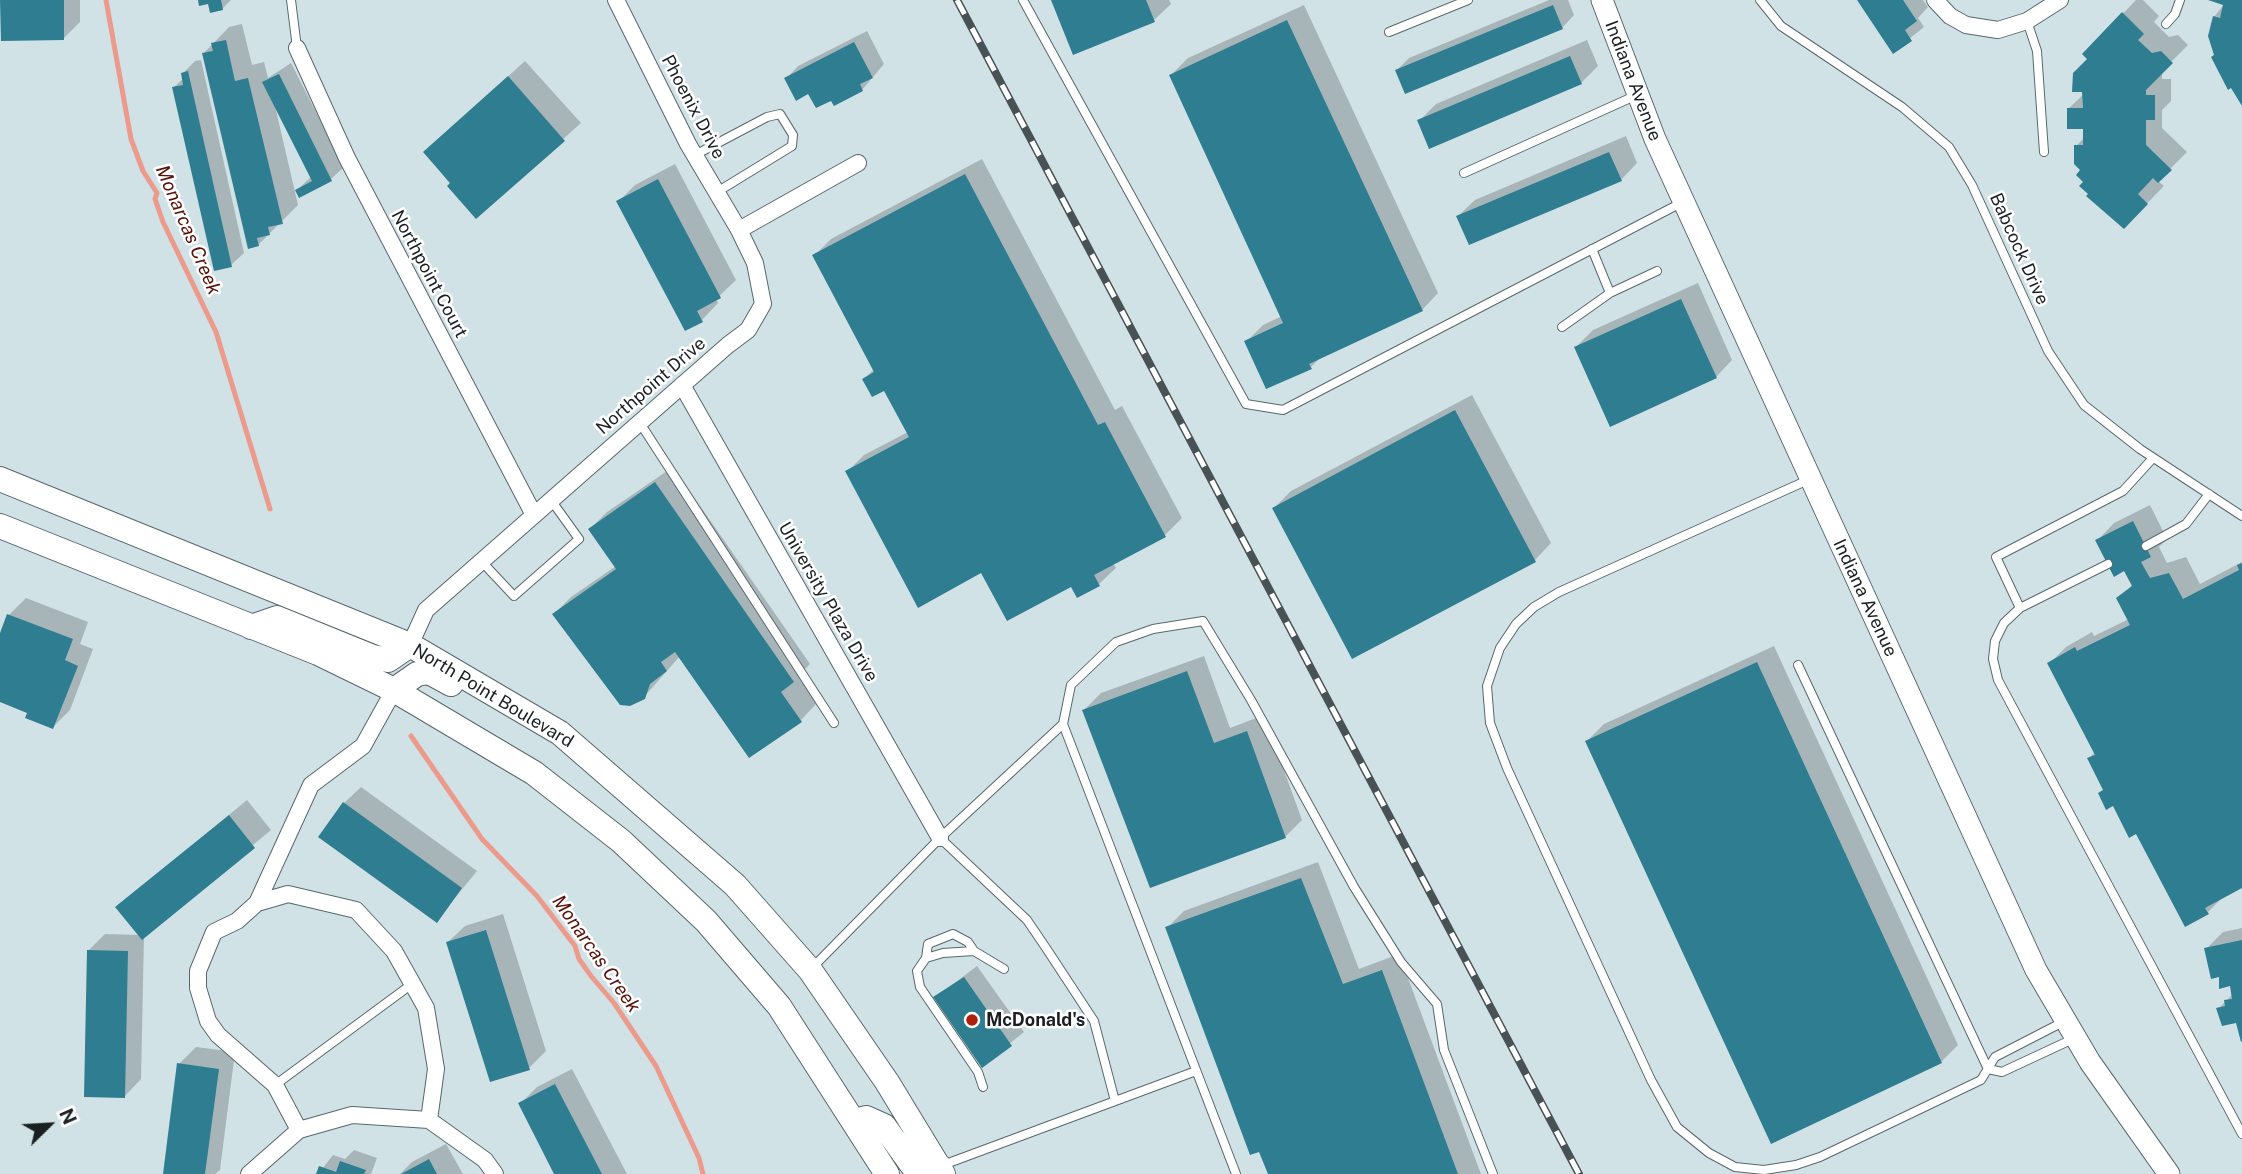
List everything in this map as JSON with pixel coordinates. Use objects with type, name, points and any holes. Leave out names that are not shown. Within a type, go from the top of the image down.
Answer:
[{"type":"main road","name":"Indiana Avenue","points":[[1602,0],[1637,95],[1684,201],[2036,970],[2071,1029],[2169,1174]]},
{"type":"main road","name":"North Point Boulevard","points":[[0,479],[410,645],[560,733],[735,885],[810,970],[887,1082],[941,1170]]},
{"type":"main road","points":[[0,526],[318,653],[394,690],[534,773],[621,841],[706,920],[779,1006],[887,1174]]},
{"type":"main road","points":[[251,627],[277,618],[373,657],[388,660],[410,645]]},
{"type":"main road","points":[[394,690],[417,674],[429,672],[558,748],[579,749]]},
{"type":"main road","points":[[855,1121],[866,1118],[884,1126],[912,1165],[941,1170]]},
{"type":"street","name":"Phoenix Drive","points":[[616,0],[695,155],[739,230]]},
{"type":"street","points":[[1935,0],[1950,16],[1975,27],[1998,30],[2027,21],[2060,0]]},
{"type":"street","name":"Northpoint Court","points":[[297,48],[353,170],[534,514]]},
{"type":"street","points":[[739,230],[858,163]]},
{"type":"street","name":"Northpoint Drive","points":[[410,645],[426,610],[748,330],[762,304],[755,263],[739,230]]},
{"type":"street","name":"University Plaza Drive","points":[[682,385],[940,838]]},
{"type":"street","points":[[299,1130],[275,1085],[218,1035],[204,1013],[198,988],[198,971],[209,938],[214,932],[237,921],[257,903],[312,785],[363,746],[394,690]]},
{"type":"street","points":[[257,903],[288,894],[356,910],[394,951],[426,1009],[436,1069],[429,1121]]},
{"type":"street","points":[[249,1174],[299,1130],[352,1115],[429,1121],[485,1160],[495,1174]]},
{"type":"lane","points":[[290,0],[297,48]]},
{"type":"lane","points":[[1023,0],[1246,404],[1283,410],[1684,201]]},
{"type":"lane","points":[[1389,32],[1468,0]]},
{"type":"lane","name":"Babcock Drive","points":[[1760,0],[1781,26],[1902,107],[1949,148],[1972,185],[2048,351],[2084,405],[2153,458],[2242,516]]},
{"type":"lane","points":[[2166,24],[2175,14],[2180,0]]},
{"type":"lane","points":[[2027,21],[2037,51],[2044,152]]},
{"type":"lane","points":[[1464,173],[1637,95]]},
{"type":"lane","points":[[695,155],[767,117],[780,114],[793,135],[792,146],[717,192]]},
{"type":"lane","points":[[1592,249],[1610,293]]},
{"type":"lane","points":[[1562,327],[1610,293],[1657,271]]},
{"type":"lane","points":[[639,423],[834,723]]},
{"type":"lane","points":[[2020,608],[1996,557],[2123,491],[2153,458]]},
{"type":"lane","points":[[1811,479],[1559,592],[1534,607],[1516,624],[1500,648],[1487,686],[1490,723],[1507,768],[1651,1080],[1677,1127],[1709,1153],[1735,1167],[1765,1170],[1796,1165],[1981,1080],[1995,1057],[2071,1029]]},
{"type":"lane","points":[[2146,546],[2186,524],[2208,494]]},
{"type":"lane","points":[[483,563],[514,596],[579,539],[551,500]]},
{"type":"lane","points":[[2108,564],[2020,608],[2004,623],[1995,641],[1993,659],[1998,680],[2242,1135]]},
{"type":"lane","points":[[1236,1174],[1063,724],[1071,685],[1116,642],[1153,629],[1203,621],[1251,699],[1354,887],[1401,962],[1437,1004],[1444,1050],[1493,1174]]},
{"type":"lane","points":[[1798,665],[1988,1069]]},
{"type":"lane","points":[[810,970],[940,838],[1063,724]]},
{"type":"lane","points":[[940,838],[1027,920],[1046,948],[1094,1021],[1115,1101]]},
{"type":"lane","points":[[983,1087],[978,1072],[920,987],[917,971],[926,958],[928,944],[953,934],[968,942],[974,951],[1004,969]]},
{"type":"lane","points":[[926,958],[943,953],[974,951]]},
{"type":"lane","points":[[275,1085],[412,984]]},
{"type":"lane","points":[[1988,1069],[2002,1072],[2071,1029]]},
{"type":"lane","points":[[941,1170],[1196,1071]]},
{"type":"lane","points":[[2231,1115],[2242,1111]]},
{"type":"building","points":[[0,0],[64,0],[64,40],[1,41]]},
{"type":"building","points":[[198,0],[221,0],[223,10],[210,13],[208,4],[199,6]]},
{"type":"building","points":[[1051,0],[1146,0],[1155,22],[1073,55]]},
{"type":"building","points":[[1857,0],[1903,0],[1917,21],[1905,30],[1912,41],[1893,54]]},
{"type":"building","points":[[2208,0],[2242,0],[2242,106],[2231,88],[2228,90],[2211,57],[2214,55],[2208,36],[2213,16],[2220,18],[2223,5]]},
{"type":"building","points":[[1553,5],[1563,29],[1405,94],[1395,70]]},
{"type":"building","points":[[2122,12],[2144,34],[2138,40],[2152,53],[2161,51],[2173,63],[2146,90],[2146,95],[2155,95],[2155,120],[2146,120],[2146,145],[2172,170],[2158,183],[2153,178],[2138,194],[2148,204],[2124,229],[2086,196],[2088,194],[2079,186],[2083,182],[2076,175],[2080,170],[2074,164],[2074,145],[2083,145],[2083,129],[2067,129],[2067,108],[2083,108],[2082,92],[2072,92],[2073,73],[2087,59],[2082,54]]},
{"type":"building","points":[[1287,20],[1423,311],[1309,364],[1312,369],[1266,389],[1244,341],[1283,323],[1169,75]]},
{"type":"building","points":[[226,40],[235,81],[248,78],[283,224],[268,227],[270,235],[257,238],[259,246],[248,249],[202,53],[213,51],[211,43]]},
{"type":"building","points":[[854,42],[873,78],[860,84],[863,91],[834,106],[831,101],[816,108],[808,94],[796,101],[784,78]]},
{"type":"building","points":[[1570,56],[1582,84],[1429,149],[1417,120]]},
{"type":"building","points":[[188,71],[232,267],[214,271],[172,87],[183,85],[181,73]]},
{"type":"building","points":[[279,74],[332,181],[299,198],[295,190],[312,181],[262,82]]},
{"type":"building","points":[[508,76],[565,141],[476,219],[447,186],[450,183],[423,152]]},
{"type":"building","points":[[1609,152],[1622,181],[1469,245],[1456,216]]},
{"type":"building","points":[[965,174],[1098,425],[1105,422],[1166,537],[1094,575],[1100,586],[1077,598],[1071,587],[1007,621],[981,573],[918,608],[845,471],[909,437],[884,391],[872,397],[862,379],[874,372],[812,255]]},
{"type":"building","points":[[658,179],[721,298],[697,311],[703,322],[685,331],[616,201]]},
{"type":"building","points":[[1681,299],[1717,378],[1610,427],[1574,347]]},
{"type":"building","points":[[1455,410],[1536,562],[1352,659],[1272,508]]},
{"type":"building","points":[[655,482],[794,682],[781,692],[802,722],[749,758],[675,652],[661,662],[667,671],[650,684],[645,699],[630,706],[620,705],[552,614],[616,569],[588,529]]},
{"type":"building","points":[[2133,521],[2151,557],[2141,562],[2150,578],[2169,573],[2183,599],[2239,570],[2237,565],[2242,563],[2242,888],[2205,908],[2209,914],[2185,927],[2136,834],[2129,838],[2113,806],[2106,810],[2098,793],[2103,790],[2087,758],[2095,755],[2047,663],[2075,647],[2077,651],[2130,625],[2116,598],[2132,586],[2124,571],[2114,577],[2095,540]]},
{"type":"building","points":[[7,614],[73,639],[65,660],[78,666],[53,729],[25,718],[27,713],[0,702],[0,633]]},
{"type":"building","points":[[1757,662],[1942,1063],[1771,1144],[1585,741]]},
{"type":"building","points":[[1187,671],[1214,743],[1247,731],[1286,838],[1150,888],[1082,710]]},
{"type":"building","points":[[343,802],[462,888],[437,923],[318,837]]},
{"type":"building","points":[[229,815],[255,848],[142,940],[115,907]]},
{"type":"building","points":[[1301,878],[1343,984],[1382,970],[1458,1174],[1268,1174],[1259,1152],[1250,1155],[1165,927]]},
{"type":"building","points":[[486,930],[530,1070],[490,1082],[446,942]]},
{"type":"building","points":[[2242,940],[2241,1042],[2236,1023],[2222,1026],[2216,1008],[2225,1006],[2224,1000],[2232,999],[2230,986],[2219,989],[2219,977],[2211,979],[2204,948]]},
{"type":"building","points":[[87,950],[128,951],[125,1098],[84,1097]]},
{"type":"building","points":[[964,977],[1012,1046],[982,1068],[933,997]]},
{"type":"building","points":[[177,1063],[219,1069],[205,1174],[163,1174]]},
{"type":"building","points":[[555,1084],[602,1174],[554,1174],[518,1103]]},
{"type":"building","points":[[429,1159],[437,1174],[401,1174]]},
{"type":"building","points":[[340,1161],[366,1170],[364,1174],[316,1174],[319,1166],[336,1172]]},
{"type":"waterway","name":"Monarcas Creek","points":[[106,0],[131,139],[143,171],[157,193],[155,199],[163,222],[216,332],[270,509]]},
{"type":"waterway","name":"Monarcas Creek","points":[[411,736],[482,839],[537,896],[575,946],[579,959],[591,976],[614,1003],[656,1066],[699,1158],[703,1174]]},
{"type":"railway","points":[[957,0],[1579,1174]]},
{"type":"place","name":"McDonald's","points":[[972,1020]]}]
